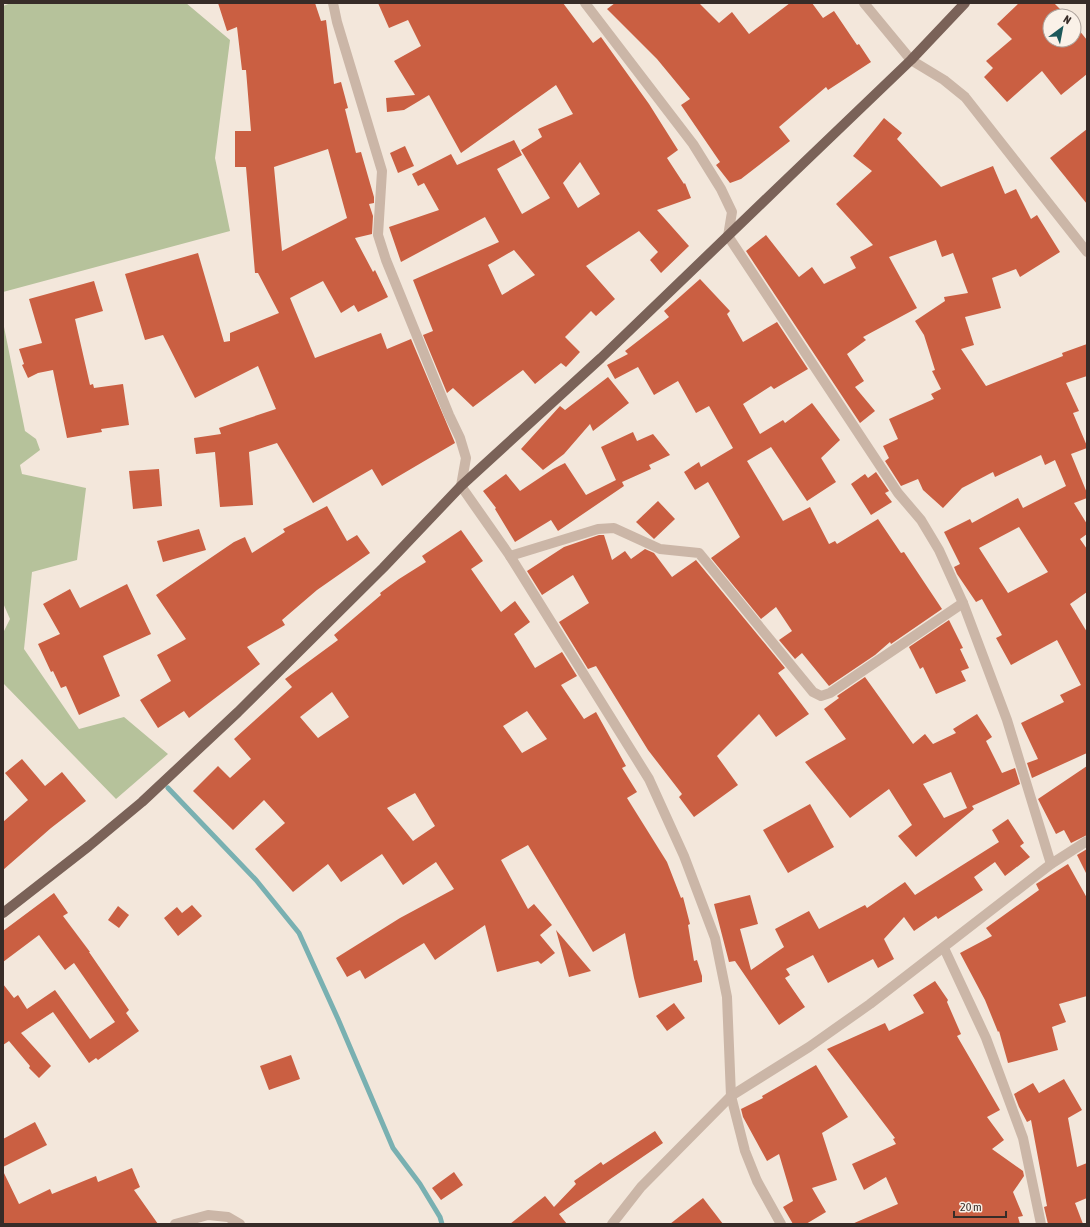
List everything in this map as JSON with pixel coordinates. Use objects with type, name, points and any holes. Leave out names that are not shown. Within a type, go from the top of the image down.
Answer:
[{"type":"main road","points":[[3,913],[89,846],[142,802],[249,701],[383,568],[461,486],[600,358],[728,236],[911,60],[965,3]]},
{"type":"street","points":[[333,3],[337,22],[382,170],[378,235],[386,260],[462,444],[466,458],[461,486],[510,556],[649,779],[684,856],[715,938],[725,990],[732,1096],[745,1151],[757,1181],[781,1224]]},
{"type":"street","points":[[584,3],[692,144],[709,170],[732,212],[728,236],[898,493],[921,520],[939,550],[963,603],[1007,720],[1051,864]]},
{"type":"street","points":[[864,3],[911,60],[944,80],[965,97],[1087,252]]},
{"type":"street","points":[[510,556],[598,529],[614,528],[660,549],[700,553],[813,692],[821,696],[830,693],[963,603]]},
{"type":"street","points":[[612,1224],[641,1188],[732,1096],[809,1047],[858,1012],[944,948],[1051,864],[1087,841]]},
{"type":"street","points":[[944,948],[986,1038],[1023,1138],[1041,1224]]},
{"type":"street","points":[[175,1224],[208,1215],[228,1217],[240,1224]]},
{"type":"green space","points":[[11,3],[186,3],[230,40],[215,158],[230,231],[3,292],[3,6]]},
{"type":"green space","points":[[3,322],[25,431],[36,439],[40,450],[20,465],[22,474],[86,488],[77,560],[32,572],[24,649],[79,729],[124,717],[168,754],[116,799],[3,683],[3,633],[10,619],[3,603]]},
{"type":"building","points":[[218,3],[315,3],[321,21],[326,20],[334,84],[341,82],[348,108],[345,109],[356,153],[361,152],[374,197],[374,203],[369,204],[373,216],[372,234],[355,238],[373,272],[375,270],[388,297],[358,312],[354,305],[341,313],[323,281],[290,298],[315,358],[381,333],[387,349],[411,339],[455,443],[382,486],[372,469],[313,503],[277,443],[249,452],[253,505],[220,507],[215,452],[196,454],[194,438],[221,434],[219,428],[276,409],[258,366],[195,398],[163,335],[145,340],[125,274],[198,253],[224,342],[230,341],[230,333],[279,313],[258,273],[255,273],[246,167],[235,167],[235,131],[251,131],[246,70],[242,70],[237,27],[227,31]],"holes":[[[328,149],[347,218],[282,251],[274,167]]]},
{"type":"building","points":[[378,3],[563,3],[593,43],[601,37],[649,104],[678,150],[667,158],[684,184],[685,183],[691,198],[657,210],[689,246],[661,273],[650,260],[658,252],[639,231],[586,266],[615,299],[596,316],[591,311],[565,337],[580,352],[566,367],[561,363],[535,384],[523,370],[473,407],[453,388],[447,393],[423,335],[433,331],[413,280],[499,242],[485,217],[401,262],[389,227],[439,210],[424,183],[418,186],[412,174],[451,154],[457,165],[514,140],[522,155],[497,169],[522,214],[550,198],[521,150],[542,137],[538,129],[573,114],[556,85],[461,153],[429,95],[404,110],[387,112],[386,98],[415,95],[394,61],[421,46],[408,20],[389,28]],"holes":[[[580,162],[600,194],[578,208],[563,183]],[[514,250],[535,275],[502,295],[488,265]]]},
{"type":"building","points":[[615,3],[699,3],[719,23],[732,12],[749,34],[790,3],[812,3],[823,18],[834,11],[857,45],[859,44],[871,62],[828,90],[826,87],[779,127],[790,141],[741,179],[730,183],[716,165],[720,162],[681,105],[690,99],[657,59],[607,9]]},
{"type":"building","points":[[1019,3],[1054,3],[1059,8],[1042,8],[1042,48],[1082,48],[1082,34],[1087,40],[1087,74],[1061,95],[1042,71],[1007,102],[984,77],[993,68],[986,61],[1012,39],[997,24]]},
{"type":"building","points":[[884,118],[902,133],[897,139],[941,187],[993,166],[1005,194],[1016,189],[1031,219],[1037,215],[1060,252],[1020,277],[1016,269],[992,278],[1001,308],[965,317],[974,345],[961,349],[986,386],[1063,356],[1062,353],[1087,344],[1087,376],[1066,383],[1079,411],[1073,413],[1087,446],[1087,448],[1071,454],[1087,493],[1087,498],[1074,503],[1087,524],[1087,534],[1080,539],[1087,549],[1087,592],[1070,604],[1087,632],[1087,753],[1032,778],[1027,763],[1038,759],[1021,723],[1064,702],[1060,695],[1081,685],[1057,640],[1011,665],[996,638],[1002,635],[982,599],[976,602],[957,574],[954,567],[960,564],[944,532],[970,519],[972,523],[1018,498],[1023,508],[1066,486],[1055,460],[1045,465],[1041,455],[995,477],[993,472],[962,488],[943,508],[923,490],[918,479],[901,486],[885,461],[889,458],[883,446],[898,439],[889,419],[934,399],[931,394],[941,389],[932,371],[935,370],[924,335],[915,321],[945,301],[944,297],[968,293],[953,253],[942,257],[936,240],[889,257],[917,308],[863,337],[866,340],[847,354],[864,381],[855,387],[875,411],[860,423],[746,251],[766,235],[799,277],[812,267],[824,284],[856,268],[850,257],[873,245],[836,204],[872,171],[853,156]],"holes":[[[1019,527],[1048,572],[1008,593],[979,548]]]},
{"type":"building","points":[[1087,129],[1087,204],[1050,158]]},
{"type":"building","points":[[405,146],[414,166],[398,173],[390,153]]},
{"type":"building","points":[[700,279],[730,311],[727,314],[743,342],[777,322],[808,369],[774,389],[771,386],[743,404],[760,434],[783,420],[785,423],[812,403],[840,440],[821,458],[836,482],[807,501],[771,447],[747,461],[783,521],[810,507],[829,544],[835,541],[837,544],[878,519],[901,553],[904,552],[942,609],[891,644],[890,642],[875,655],[829,686],[802,653],[795,659],[779,640],[792,631],[776,607],[761,619],[711,558],[740,537],[708,482],[695,490],[684,472],[699,462],[701,467],[733,448],[709,406],[696,413],[678,381],[654,395],[638,367],[615,379],[607,365],[628,354],[625,351],[669,317],[664,311]]},
{"type":"building","points":[[94,281],[103,311],[75,319],[90,385],[93,384],[94,388],[123,384],[129,425],[101,429],[102,432],[67,438],[53,370],[38,373],[28,378],[22,365],[24,364],[19,349],[42,343],[29,299]]},
{"type":"building","points":[[608,377],[629,403],[593,431],[590,424],[564,454],[543,470],[521,449],[560,406],[565,410]]},
{"type":"building","points":[[633,432],[637,441],[653,434],[670,455],[649,465],[651,469],[622,482],[624,486],[558,531],[551,520],[515,542],[495,509],[496,508],[483,491],[506,474],[520,491],[553,469],[565,463],[586,495],[616,480],[601,447]]},
{"type":"building","points":[[159,469],[162,506],[133,509],[129,471]]},
{"type":"building","points":[[876,472],[889,491],[885,493],[892,502],[871,515],[851,484],[865,474],[868,478]]},
{"type":"building","points":[[658,501],[675,519],[654,539],[636,522]]},
{"type":"building","points":[[327,506],[347,541],[357,535],[370,553],[317,590],[282,620],[285,625],[247,647],[260,664],[189,718],[184,711],[158,728],[140,700],[171,681],[157,655],[186,639],[156,595],[234,542],[245,537],[252,553],[285,532],[283,529]]},
{"type":"building","points":[[199,529],[206,550],[163,562],[157,541]]},
{"type":"building","points":[[461,530],[483,561],[471,569],[501,612],[515,601],[530,622],[514,634],[535,668],[562,652],[577,676],[561,685],[584,719],[596,712],[626,766],[622,768],[637,792],[627,798],[667,862],[681,898],[683,897],[690,924],[688,925],[694,961],[697,960],[702,976],[702,982],[639,998],[625,933],[593,952],[528,845],[501,860],[528,909],[534,904],[552,925],[540,935],[555,953],[541,964],[538,961],[497,972],[485,925],[435,960],[424,943],[365,979],[360,970],[347,977],[336,958],[400,918],[454,889],[436,862],[403,885],[382,854],[341,882],[328,864],[293,892],[255,849],[285,823],[264,800],[233,830],[193,791],[218,766],[230,778],[251,759],[234,739],[292,687],[285,679],[338,640],[334,635],[381,595],[380,593],[426,562],[422,556]],"holes":[[[332,692],[349,717],[318,738],[300,717]],[[527,711],[547,739],[522,753],[503,726]],[[415,793],[435,826],[413,841],[387,808]]]},
{"type":"building","points":[[599,535],[604,535],[612,560],[625,551],[631,559],[645,549],[654,553],[672,577],[696,560],[785,668],[778,673],[809,714],[776,737],[759,714],[717,756],[738,785],[694,817],[679,797],[682,794],[648,750],[596,666],[588,669],[559,622],[589,603],[573,575],[542,595],[527,571],[564,547]]},
{"type":"building","points":[[127,584],[151,634],[103,656],[120,696],[79,715],[66,686],[61,688],[53,671],[51,672],[38,644],[60,634],[43,604],[70,589],[80,608]]},
{"type":"building","points":[[949,620],[963,648],[960,649],[969,668],[961,671],[966,681],[936,694],[923,667],[920,669],[909,647]]},
{"type":"building","points":[[865,677],[913,744],[925,734],[933,744],[956,733],[953,729],[977,714],[992,737],[986,741],[1002,773],[1015,768],[1020,784],[972,806],[974,809],[916,857],[898,836],[912,825],[889,789],[850,818],[805,762],[846,739],[824,709],[839,698],[837,696]],"holes":[[[951,772],[967,808],[944,818],[923,784]]]},
{"type":"building","points":[[22,759],[45,786],[62,772],[86,801],[51,828],[3,870],[3,822],[28,800],[5,773]]},
{"type":"building","points":[[1087,766],[1087,835],[1071,843],[1064,830],[1056,834],[1038,799]]},
{"type":"building","points":[[810,804],[834,847],[788,873],[763,830]]},
{"type":"building","points":[[1008,819],[1024,843],[1020,846],[1030,857],[1005,876],[995,862],[974,877],[983,890],[938,919],[936,916],[914,931],[904,917],[884,939],[894,959],[878,968],[873,959],[828,983],[813,955],[786,969],[790,975],[785,978],[805,1007],[779,1025],[735,961],[729,962],[714,904],[750,895],[758,924],[740,929],[751,970],[784,947],[775,929],[809,911],[819,929],[865,905],[867,908],[905,882],[915,895],[999,842],[992,830]]},
{"type":"building","points":[[1087,849],[1087,875],[1077,855]]},
{"type":"building","points":[[1068,864],[1087,898],[1087,996],[1059,1004],[1066,1022],[1052,1027],[1058,1050],[1008,1063],[999,1031],[998,1032],[985,1000],[960,953],[992,936],[986,928],[1039,890],[1036,884]]},
{"type":"building","points":[[54,893],[68,913],[63,916],[90,952],[129,1010],[126,1013],[139,1031],[98,1060],[96,1058],[89,1063],[53,1012],[21,1033],[51,1066],[39,1078],[29,1068],[30,1066],[9,1041],[3,1045],[3,984],[14,998],[18,995],[27,1009],[55,990],[90,1039],[115,1022],[74,963],[65,970],[39,935],[3,962],[3,931]]},
{"type":"building","points":[[192,905],[202,916],[178,936],[164,918],[177,907],[182,913]]},
{"type":"building","points":[[118,906],[129,915],[119,928],[108,920]]},
{"type":"building","points":[[556,930],[591,971],[569,977]]},
{"type":"building","points":[[935,981],[948,1000],[947,1002],[961,1034],[957,1036],[1000,1110],[987,1117],[1004,1140],[992,1149],[1023,1171],[1024,1176],[1013,1192],[1023,1216],[1018,1217],[1020,1224],[852,1224],[898,1204],[886,1177],[864,1190],[852,1164],[896,1144],[893,1139],[895,1138],[827,1049],[885,1023],[889,1031],[924,1013],[913,995]]},
{"type":"building","points":[[674,1003],[685,1018],[667,1031],[656,1016]]},
{"type":"building","points":[[291,1055],[300,1079],[269,1090],[260,1066]]},
{"type":"building","points":[[816,1065],[848,1117],[822,1133],[837,1180],[812,1188],[826,1212],[806,1224],[793,1224],[783,1207],[793,1201],[779,1154],[767,1161],[743,1117],[741,1109],[763,1098],[762,1096]]},
{"type":"building","points":[[1064,1079],[1082,1110],[1068,1118],[1077,1167],[1087,1163],[1087,1198],[1075,1203],[1083,1224],[1048,1224],[1044,1207],[1047,1206],[1031,1120],[1027,1122],[1014,1094],[1033,1083],[1039,1093]]},
{"type":"building","points":[[35,1122],[47,1145],[3,1167],[3,1139]]},
{"type":"building","points":[[655,1131],[663,1143],[559,1214],[567,1224],[510,1224],[545,1196],[554,1207],[576,1184],[574,1181],[601,1162],[603,1165]]},
{"type":"building","points":[[132,1168],[140,1187],[134,1190],[158,1224],[3,1224],[3,1171],[19,1204],[50,1189],[52,1194],[96,1176],[98,1182]]},
{"type":"building","points":[[454,1172],[463,1185],[441,1200],[432,1188]]},
{"type":"building","points":[[703,1198],[723,1224],[670,1224]]},
{"type":"waterway","points":[[168,788],[256,880],[299,933],[338,1019],[393,1148],[420,1184],[440,1217],[442,1224]]}]
